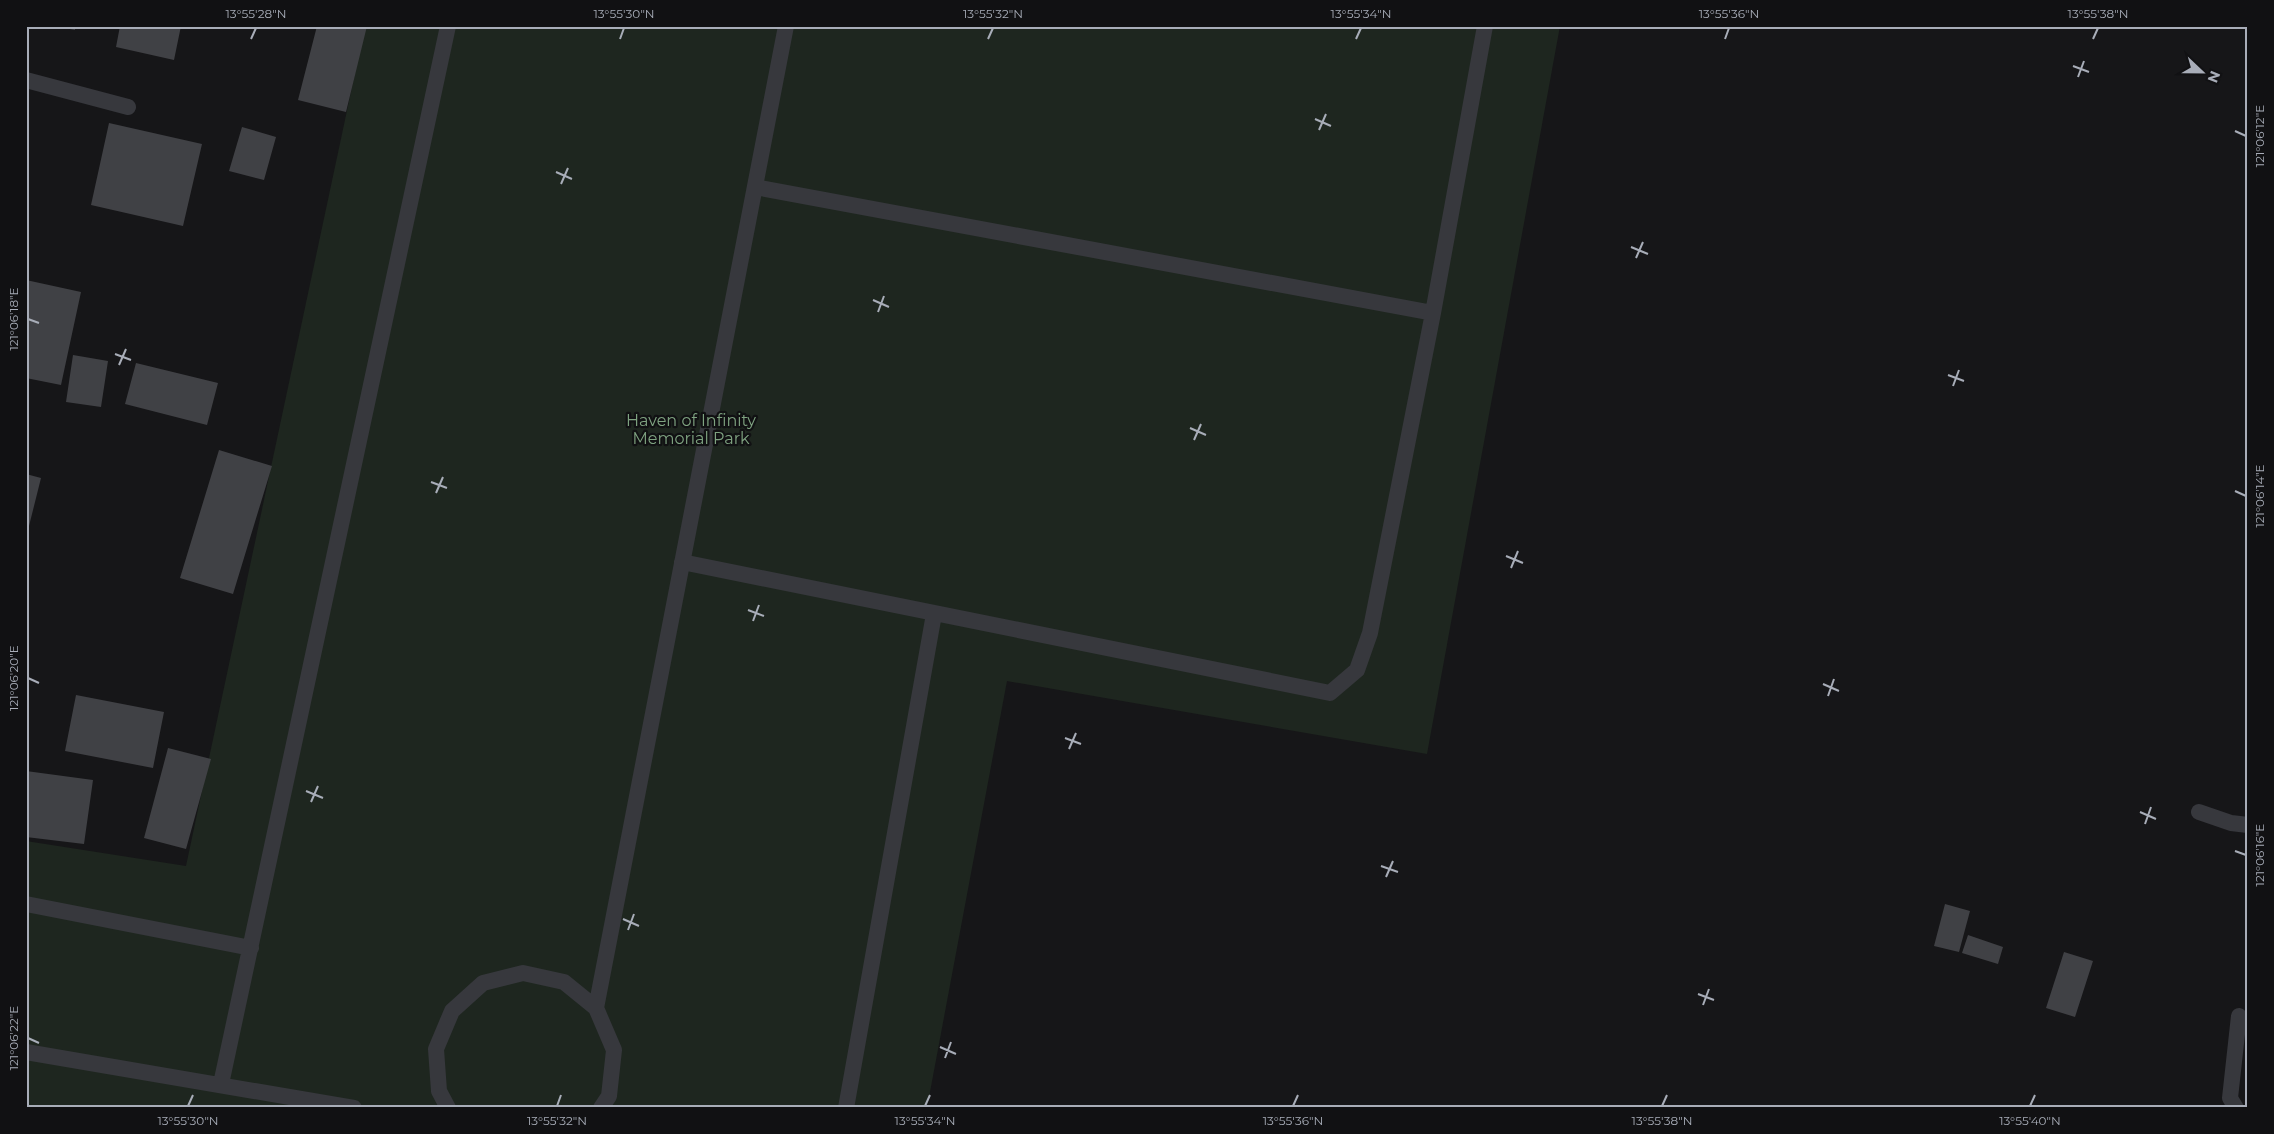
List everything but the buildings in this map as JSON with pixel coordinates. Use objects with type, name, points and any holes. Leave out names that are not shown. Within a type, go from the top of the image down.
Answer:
[{"type":"lane","points":[[221,1084],[448,26]]},
{"type":"lane","points":[[596,1008],[786,26]]},
{"type":"lane","points":[[682,562],[1330,693],[1357,670],[1370,633],[1433,313],[1485,26]]},
{"type":"lane","points":[[26,80],[128,107]]},
{"type":"lane","points":[[755,187],[1433,313]]},
{"type":"lane","points":[[846,1108],[934,614]]},
{"type":"lane","points":[[2199,812],[2231,823],[2248,825]]},
{"type":"lane","points":[[26,904],[251,948]]},
{"type":"lane","points":[[448,1108],[439,1091],[436,1049],[452,1011],[483,983],[523,973],[564,982],[596,1008],[614,1050],[609,1096],[600,1108]]},
{"type":"lane","points":[[2236,1108],[2230,1098],[2239,1016]]},
{"type":"lane","points":[[26,1052],[354,1108]]},
{"type":"green space","name":"Haven of Infinity Memorial Park","points":[[365,26],[1560,26],[1427,754],[1007,681],[927,1108],[26,1108],[26,841],[186,866]]}]
